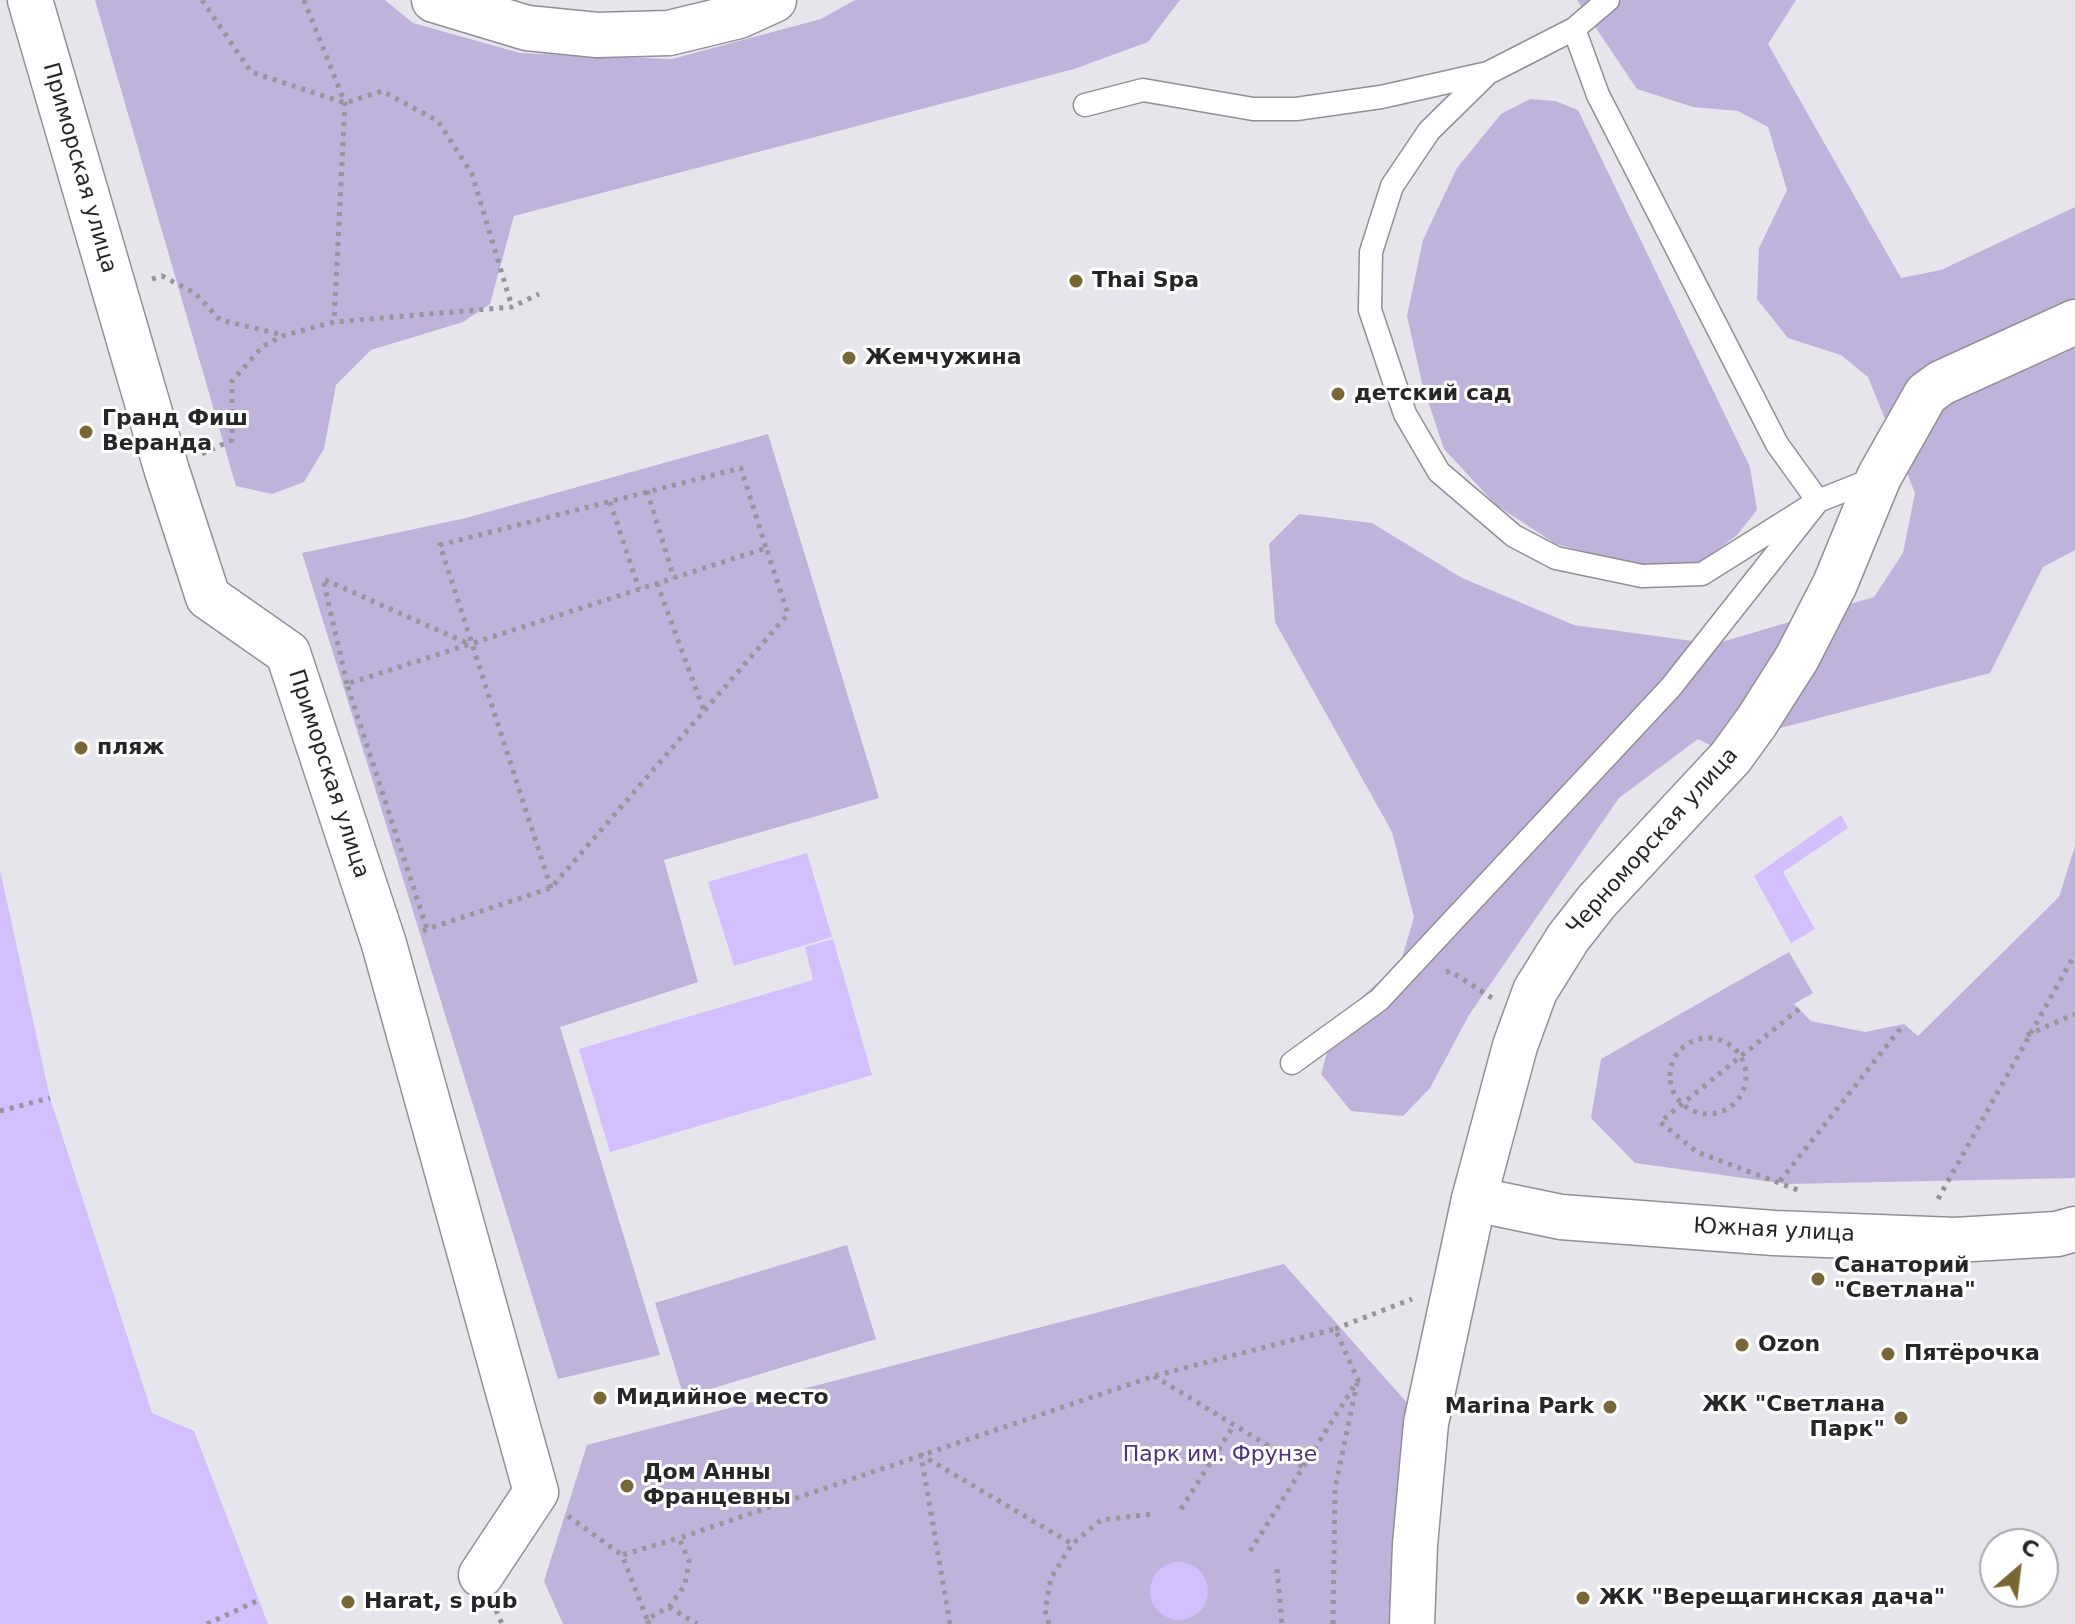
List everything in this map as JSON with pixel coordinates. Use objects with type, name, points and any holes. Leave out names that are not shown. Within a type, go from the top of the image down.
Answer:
[{"type":"street","name":"Приморская улица","points":[[30,0],[167,471],[208,597],[288,653],[384,944],[536,1492]]},
{"type":"street","points":[[434,0],[527,28],[597,35],[669,33],[739,16],[774,0]]},
{"type":"street","name":"Черноморская улица","points":[[1412,1624],[1415,1545],[1426,1423],[1474,1199],[1515,1046],[1550,963],[1597,901],[1731,757],[1757,721],[1797,658],[1835,584],[1879,477],[1926,394],[1941,383],[2075,322]]},
{"type":"street","name":"Южная улица","points":[[1474,1199],[1561,1217],[1774,1233],[1955,1240],[2057,1234],[2075,1229]]},
{"type":"street","points":[[481,1575],[536,1492]]},
{"type":"lane","points":[[1085,105],[1143,90],[1229,106],[1296,109],[1381,97],[1488,73],[1574,29],[1608,0]]},
{"type":"lane","points":[[1574,29],[1598,95],[1777,444],[1818,501]]},
{"type":"lane","points":[[1488,73],[1429,131],[1392,186],[1371,252],[1370,310],[1405,414],[1439,472],[1514,536],[1556,558],[1642,576],[1702,574],[1818,501],[1879,477]]},
{"type":"lane","points":[[1292,1063],[1379,1000],[1671,687],[1818,501]]},
{"type":"path","points":[[202,0],[251,72],[345,103],[382,91],[438,121],[472,174],[512,307]]},
{"type":"path","points":[[304,0],[345,103],[334,322]]},
{"type":"path","points":[[114,291],[162,276],[195,293],[220,320],[285,335]]},
{"type":"path","points":[[167,471],[232,440],[232,381],[263,346],[285,335],[334,322],[512,307],[539,294]]},
{"type":"path","points":[[384,944],[551,888],[788,614],[741,468],[440,545],[469,644],[551,888]]},
{"type":"path","points":[[647,491],[674,578]]},
{"type":"path","points":[[610,502],[639,589]]},
{"type":"path","points":[[347,684],[766,548]]},
{"type":"path","points":[[427,929],[347,684],[323,579],[469,644]]},
{"type":"path","points":[[657,583],[704,711]]},
{"type":"path","points":[[1923,1200],[1937,1200],[2026,1036],[2075,954]]},
{"type":"path","points":[[1450,971],[1497,1001]]},
{"type":"path","points":[[1799,1009],[1660,1122],[1697,1152],[1809,1194]]},
{"type":"path","points":[[2026,1036],[2075,1014]]},
{"type":"path","points":[[1780,1181],[1904,1024]]},
{"type":"path","points":[[1708,1038],[1721,1040],[1741,1057],[1746,1080],[1737,1101],[1728,1109],[1704,1114],[1683,1105],[1670,1082],[1675,1057],[1684,1047],[1708,1038]]},
{"type":"path","points":[[0,1111],[50,1098]]},
{"type":"path","points":[[622,1555],[1154,1376],[1335,1329],[1459,1280]]},
{"type":"path","points":[[1333,1624],[1335,1488],[1358,1380],[1335,1329]]},
{"type":"path","points":[[1154,1376],[1303,1467]]},
{"type":"path","points":[[1249,1553],[1358,1380]]},
{"type":"path","points":[[1181,1509],[1234,1425]]},
{"type":"path","points":[[921,1455],[1072,1544]]},
{"type":"path","points":[[921,1455],[950,1624]]},
{"type":"path","points":[[536,1492],[622,1555],[648,1622],[669,1607],[685,1585],[689,1561],[679,1538]]},
{"type":"path","points":[[1049,1624],[1045,1610],[1051,1578],[1072,1544],[1101,1520],[1152,1514]]},
{"type":"path","points":[[1277,1569],[1282,1624]]},
{"type":"path","points":[[207,1624],[259,1600]]},
{"type":"path","points":[[669,1607],[697,1624]]},
{"type":"green space","points":[[95,0],[385,0],[413,23],[520,53],[672,59],[821,19],[855,0],[1180,0],[1148,42],[1074,69],[514,216],[490,304],[463,322],[371,350],[336,385],[324,449],[304,482],[272,494],[236,486]]},
{"type":"green space","points":[[1577,0],[1796,0],[1768,44],[1901,278],[1941,270],[2075,207],[2075,550],[2043,567],[1990,673],[1712,746],[1698,739],[1619,798],[1469,1015],[1430,1088],[1403,1116],[1351,1111],[1321,1074],[1336,1021],[1401,961],[1414,917],[1392,832],[1275,622],[1269,544],[1299,514],[1372,523],[1462,578],[1574,625],[1715,644],[1874,597],[1903,553],[1915,493],[1868,377],[1841,355],[1788,338],[1757,299],[1759,248],[1787,190],[1768,127],[1738,111],[1693,107],[1637,89]]},
{"type":"green space","points":[[1530,99],[1555,101],[1578,110],[1750,467],[1757,510],[1737,535],[1692,569],[1637,565],[1556,544],[1496,505],[1444,449],[1422,383],[1407,316],[1423,240],[1457,168],[1501,114]]},
{"type":"green space","points":[[768,434],[879,798],[664,860],[698,982],[560,1027],[660,1355],[558,1379],[302,553],[466,518]]},
{"type":"green space","points":[[2075,846],[2075,1178],[1787,1184],[1635,1163],[1591,1118],[1601,1059],[1789,952],[1813,993],[1794,1004],[1811,1021],[1865,1032],[1904,1024],[1918,1036],[2059,897]]},
{"type":"green space","points":[[847,1245],[876,1339],[684,1397],[655,1303]]},
{"type":"green space","name":"Парк им. Фрунзе","points":[[1284,1264],[1424,1422],[1401,1624],[563,1624],[544,1581],[587,1445]]},
{"type":"shaded area","points":[[1841,815],[1848,828],[1783,872],[1815,929],[1791,943],[1754,876]]},
{"type":"shaded area","points":[[807,853],[832,937],[734,966],[708,882]]},
{"type":"shaded area","points":[[0,870],[50,1098],[152,1413],[194,1431],[268,1624],[0,1624]]},
{"type":"shaded area","points":[[833,939],[872,1075],[610,1152],[579,1049],[813,980],[805,947]]},
{"type":"shaded area","points":[[1179,1562],[1200,1570],[1208,1591],[1200,1612],[1179,1620],[1158,1612],[1150,1591],[1158,1570]]},
{"type":"place","name":"Thai Spa","points":[[1076,281]]},
{"type":"place","name":"Жемчужина","points":[[849,358]]},
{"type":"place","name":"детский сад","points":[[1338,394]]},
{"type":"place","name":"Гранд Фиш Веранда","points":[[86,432]]},
{"type":"place","name":"пляж","points":[[81,748]]},
{"type":"place","name":"Санаторий \"Светлана\"","points":[[1818,1279]]},
{"type":"place","name":"Ozon","points":[[1742,1345]]},
{"type":"place","name":"Пятёрочка","points":[[1888,1354]]},
{"type":"place","name":"Мидийное место","points":[[600,1398]]},
{"type":"place","name":"Marina Park","points":[[1610,1407]]},
{"type":"place","name":"ЖК \"Светлана Парк\"","points":[[1901,1418]]},
{"type":"place","name":"Дом Анны Францевны","points":[[627,1486]]},
{"type":"place","name":"ЖК \"Верещагинская дача\"","points":[[1583,1598]]},
{"type":"place","name":"Harat, s pub","points":[[348,1602]]}]
